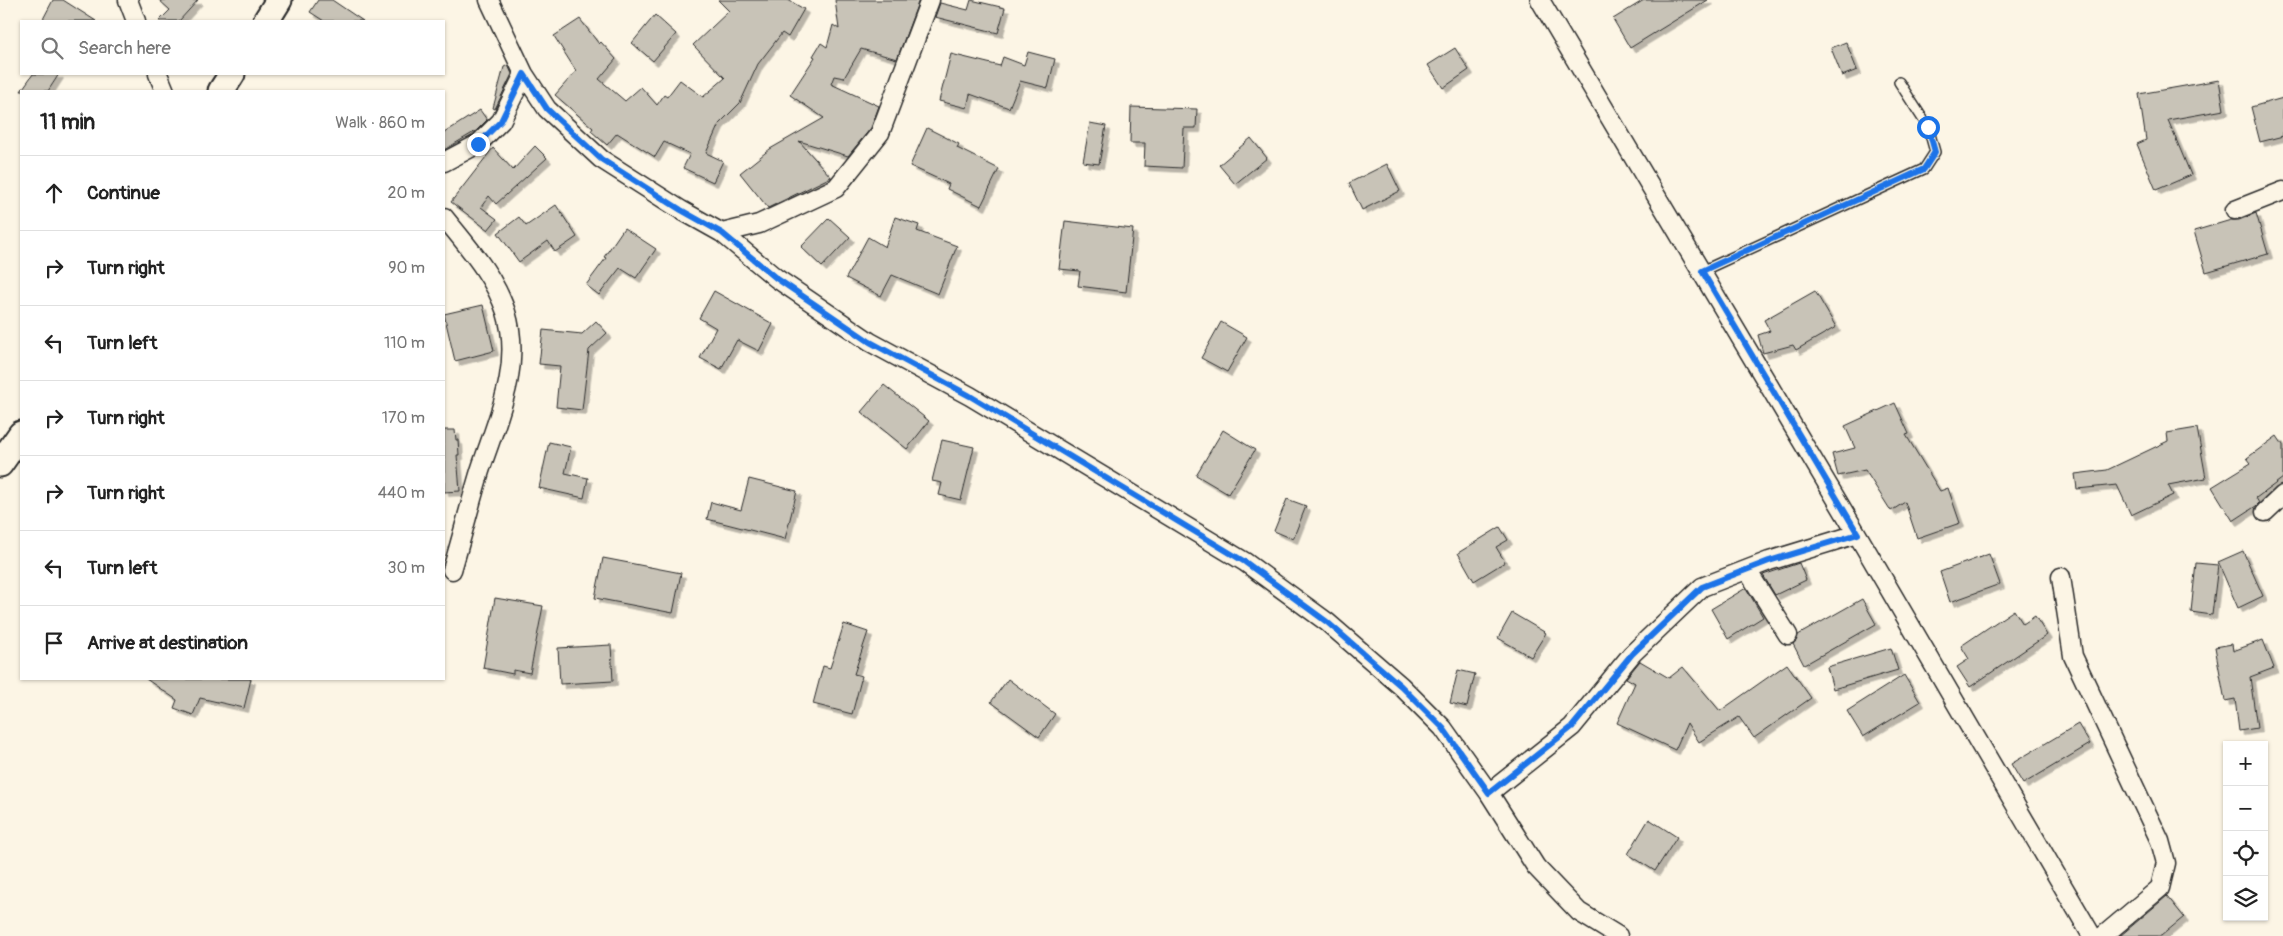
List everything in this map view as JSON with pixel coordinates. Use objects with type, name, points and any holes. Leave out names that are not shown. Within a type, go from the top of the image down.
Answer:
[{"type":"street","points":[[128,0],[136,20]]},
{"type":"street","points":[[267,20],[279,0]]},
{"type":"street","points":[[722,233],[760,224],[836,188],[880,133],[930,0]]},
{"type":"street","points":[[1540,0],[1858,534],[2092,936]]},
{"type":"street","points":[[492,2],[524,74],[547,109],[601,159],[681,210],[722,233],[776,278],[870,342],[970,396],[1245,562],[1327,622],[1401,686],[1443,728],[1489,793],[1536,867],[1579,912],[1618,936]]},
{"type":"street","points":[[445,161],[478,144],[501,121],[524,74]]},
{"type":"street","points":[[158,75],[165,90]]},
{"type":"street","points":[[221,90],[231,75]]},
{"type":"street","points":[[2235,210],[2283,191]]},
{"type":"street","points":[[445,218],[484,267],[506,312],[513,353],[508,386],[479,473],[452,570]]},
{"type":"street","points":[[0,464],[20,435]]},
{"type":"street","points":[[2265,512],[2283,495]]},
{"type":"street","points":[[1489,793],[1572,727],[1632,654],[1702,587],[1747,570],[1858,534]]},
{"type":"street","points":[[1747,570],[1788,635]]},
{"type":"street","points":[[2061,577],[2073,656],[2160,841],[2166,863],[2160,888],[2103,936]]},
{"type":"lane","points":[[1702,271],[1924,169],[1935,152],[1928,127],[1899,82]]},
{"type":"building","points":[[53,0],[63,0],[94,20],[43,20]]},
{"type":"building","points":[[159,0],[198,0],[180,20],[160,20],[170,10]]},
{"type":"building","points":[[318,0],[332,0],[362,20],[322,20],[310,12]]},
{"type":"building","points":[[718,0],[788,0],[804,9],[788,37],[782,33],[758,64],[740,103],[719,124],[706,153],[723,161],[713,182],[683,168],[690,154],[664,142],[655,157],[617,133],[607,145],[591,131],[593,128],[555,95],[576,71],[554,36],[580,19],[599,44],[601,42],[616,59],[599,79],[625,101],[641,87],[657,105],[664,95],[667,97],[680,80],[703,97],[725,78],[693,45],[729,11]]},
{"type":"building","points":[[835,0],[919,0],[897,59],[861,49],[844,78],[834,76],[831,84],[879,106],[871,128],[848,156],[799,141],[831,177],[768,208],[740,173],[770,149],[824,118],[790,95],[815,57],[813,56],[821,43],[827,47],[833,25],[839,29]]},
{"type":"building","points":[[971,0],[1005,8],[998,33],[935,17],[940,3],[968,10]]},
{"type":"building","points":[[1644,0],[1708,0],[1630,48],[1613,19]]},
{"type":"building","points":[[655,15],[676,34],[653,61],[632,43]]},
{"type":"building","points":[[1846,42],[1857,70],[1842,76],[1831,48]]},
{"type":"building","points":[[1455,48],[1469,70],[1443,88],[1428,65]]},
{"type":"building","points":[[1028,52],[1055,59],[1048,88],[1020,81],[1009,108],[970,94],[967,108],[939,101],[951,54],[1000,66],[1003,57],[1024,65]]},
{"type":"building","points":[[508,65],[512,74],[495,109],[493,108],[504,67]]},
{"type":"building","points":[[32,75],[58,75],[49,90],[22,90]]},
{"type":"building","points":[[2219,80],[2224,110],[2168,120],[2191,175],[2156,190],[2137,144],[2146,140],[2139,94]]},
{"type":"building","points":[[2283,98],[2283,136],[2260,142],[2251,107]]},
{"type":"building","points":[[1131,107],[1197,109],[1196,128],[1184,128],[1182,168],[1144,166],[1145,143],[1130,143]]},
{"type":"building","points":[[480,110],[487,120],[476,131],[445,149],[445,132]]},
{"type":"building","points":[[1090,123],[1106,126],[1099,164],[1083,162]]},
{"type":"building","points":[[927,128],[959,144],[957,148],[999,169],[981,206],[947,189],[949,184],[910,166]]},
{"type":"building","points":[[1251,138],[1267,158],[1235,184],[1219,165]]},
{"type":"building","points":[[535,146],[547,158],[496,204],[489,196],[481,207],[497,219],[488,230],[451,202],[493,148],[513,170]]},
{"type":"building","points":[[1387,164],[1400,191],[1362,210],[1349,183]]},
{"type":"building","points":[[556,205],[577,237],[555,252],[548,241],[519,262],[498,233],[519,217],[526,226]]},
{"type":"building","points":[[2256,213],[2268,254],[2206,272],[2194,231],[2231,220],[2239,220]]},
{"type":"building","points":[[895,217],[919,225],[917,231],[957,246],[938,294],[892,275],[881,296],[846,278],[868,237],[885,247]]},
{"type":"building","points":[[829,218],[850,237],[822,267],[801,247]]},
{"type":"building","points":[[1065,221],[1133,229],[1126,292],[1078,286],[1080,271],[1059,269]]},
{"type":"building","points":[[624,228],[656,249],[636,278],[620,268],[599,295],[586,285],[606,258],[604,257]]},
{"type":"building","points":[[714,291],[773,324],[759,351],[737,340],[721,369],[700,358],[716,328],[699,318]]},
{"type":"building","points":[[1815,291],[1836,327],[1796,350],[1793,345],[1763,353],[1758,335],[1770,331],[1764,320]]},
{"type":"building","points":[[483,305],[494,351],[455,361],[445,314]]},
{"type":"building","points":[[596,321],[607,333],[589,350],[582,410],[556,407],[560,366],[539,364],[543,330],[582,334]]},
{"type":"building","points":[[1221,322],[1247,337],[1227,372],[1201,358]]},
{"type":"building","points":[[884,385],[929,421],[907,449],[861,412]]},
{"type":"building","points":[[1895,403],[1909,434],[1906,435],[1940,491],[1948,488],[1960,523],[1917,538],[1905,502],[1891,511],[1865,470],[1838,476],[1832,454],[1855,448],[1845,426]]},
{"type":"building","points":[[2197,428],[2206,478],[2168,485],[2173,495],[2131,515],[2117,485],[2077,489],[2075,474],[2107,470],[2168,441],[2167,433]]},
{"type":"building","points":[[445,430],[455,430],[456,440],[458,440],[459,455],[457,455],[460,491],[445,492]]},
{"type":"building","points":[[1223,430],[1255,450],[1228,494],[1196,475]]},
{"type":"building","points":[[2277,436],[2283,445],[2283,478],[2256,498],[2259,503],[2256,506],[2233,521],[2212,487],[2251,463],[2247,458]]},
{"type":"building","points":[[942,440],[974,447],[961,500],[939,495],[942,483],[932,481]]},
{"type":"building","points":[[549,442],[571,447],[565,473],[588,478],[584,498],[539,488]]},
{"type":"building","points":[[749,479],[797,491],[785,539],[707,519],[711,502],[741,510]]},
{"type":"building","points":[[1287,499],[1306,506],[1293,539],[1274,531]]},
{"type":"building","points":[[1500,527],[1508,540],[1496,547],[1505,562],[1474,581],[1458,553]]},
{"type":"building","points":[[2243,551],[2263,596],[2238,608],[2218,562]]},
{"type":"building","points":[[1989,554],[2000,584],[1950,602],[1940,572]]},
{"type":"building","points":[[603,558],[681,573],[673,613],[595,598]]},
{"type":"building","points":[[1799,563],[1806,580],[1775,595],[1763,575]]},
{"type":"building","points":[[2196,563],[2218,565],[2212,615],[2191,612]]},
{"type":"building","points":[[1746,588],[1763,617],[1728,639],[1711,609]]},
{"type":"building","points":[[495,598],[543,606],[530,673],[513,670],[513,674],[483,668]]},
{"type":"building","points":[[1862,599],[1876,624],[1804,665],[1793,644],[1798,635]]},
{"type":"building","points":[[2014,610],[2023,624],[2035,616],[2047,635],[1970,687],[1957,667],[1969,659],[1961,646]]},
{"type":"building","points":[[1512,613],[1546,633],[1531,657],[1498,638]]},
{"type":"building","points":[[844,624],[868,632],[854,674],[862,676],[852,714],[813,704],[823,666],[830,668]]},
{"type":"building","points":[[2263,640],[2274,668],[2250,677],[2257,728],[2239,731],[2235,699],[2225,701],[2215,647],[2232,644],[2233,651]]},
{"type":"building","points":[[611,645],[613,681],[560,684],[558,648]]},
{"type":"building","points":[[1891,648],[1898,670],[1833,689],[1827,667]]},
{"type":"building","points":[[1640,661],[1669,678],[1683,667],[1720,711],[1787,664],[1811,698],[1754,738],[1739,717],[1699,742],[1687,723],[1675,750],[1617,723],[1635,683],[1626,678]]},
{"type":"building","points":[[1458,670],[1475,674],[1467,707],[1450,703]]},
{"type":"building","points":[[1904,675],[1920,702],[1863,737],[1847,711]]},
{"type":"building","points":[[1008,679],[1055,714],[1039,737],[991,702]]},
{"type":"building","points":[[147,680],[251,680],[244,708],[200,698],[193,715],[174,708],[177,700]]},
{"type":"building","points":[[2078,724],[2090,744],[2023,784],[2011,764]]},
{"type":"building","points":[[1649,819],[1677,837],[1655,871],[1628,854]]},
{"type":"building","points":[[2167,896],[2184,917],[2161,936],[2120,936]]},
{"type":"route","points":[[478,144],[501,121],[524,74],[547,109],[601,159],[681,210],[722,233],[776,278],[870,342],[970,396],[1099,476],[1245,562],[1327,622],[1401,686],[1443,728],[1489,793],[1572,727],[1632,654],[1702,587],[1769,561],[1858,534],[1702,271],[1924,169],[1935,152],[1928,127]]}]
